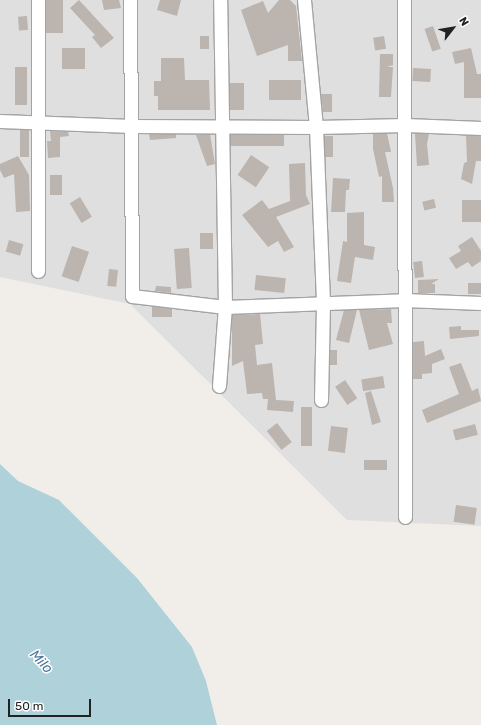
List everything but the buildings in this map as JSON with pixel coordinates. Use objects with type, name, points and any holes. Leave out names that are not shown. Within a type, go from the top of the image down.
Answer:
[{"type":"street","points":[[38,0],[40,122],[38,271]]},
{"type":"street","points":[[130,0],[132,296],[225,307],[323,305],[404,300],[481,303]]},
{"type":"street","points":[[220,0],[225,307],[220,386]]},
{"type":"street","points":[[304,0],[316,127],[323,305],[321,400]]},
{"type":"street","points":[[404,0],[406,125],[404,300],[405,517]]},
{"type":"street","points":[[0,121],[132,126],[222,125],[316,127],[406,125],[481,128]]},
{"type":"shaded area","points":[[0,0],[481,0],[481,526],[347,520],[130,304],[0,277]]},
{"type":"water","name":"Milo","points":[[0,464],[18,481],[59,500],[137,578],[192,647],[206,681],[217,725],[0,725]]}]
